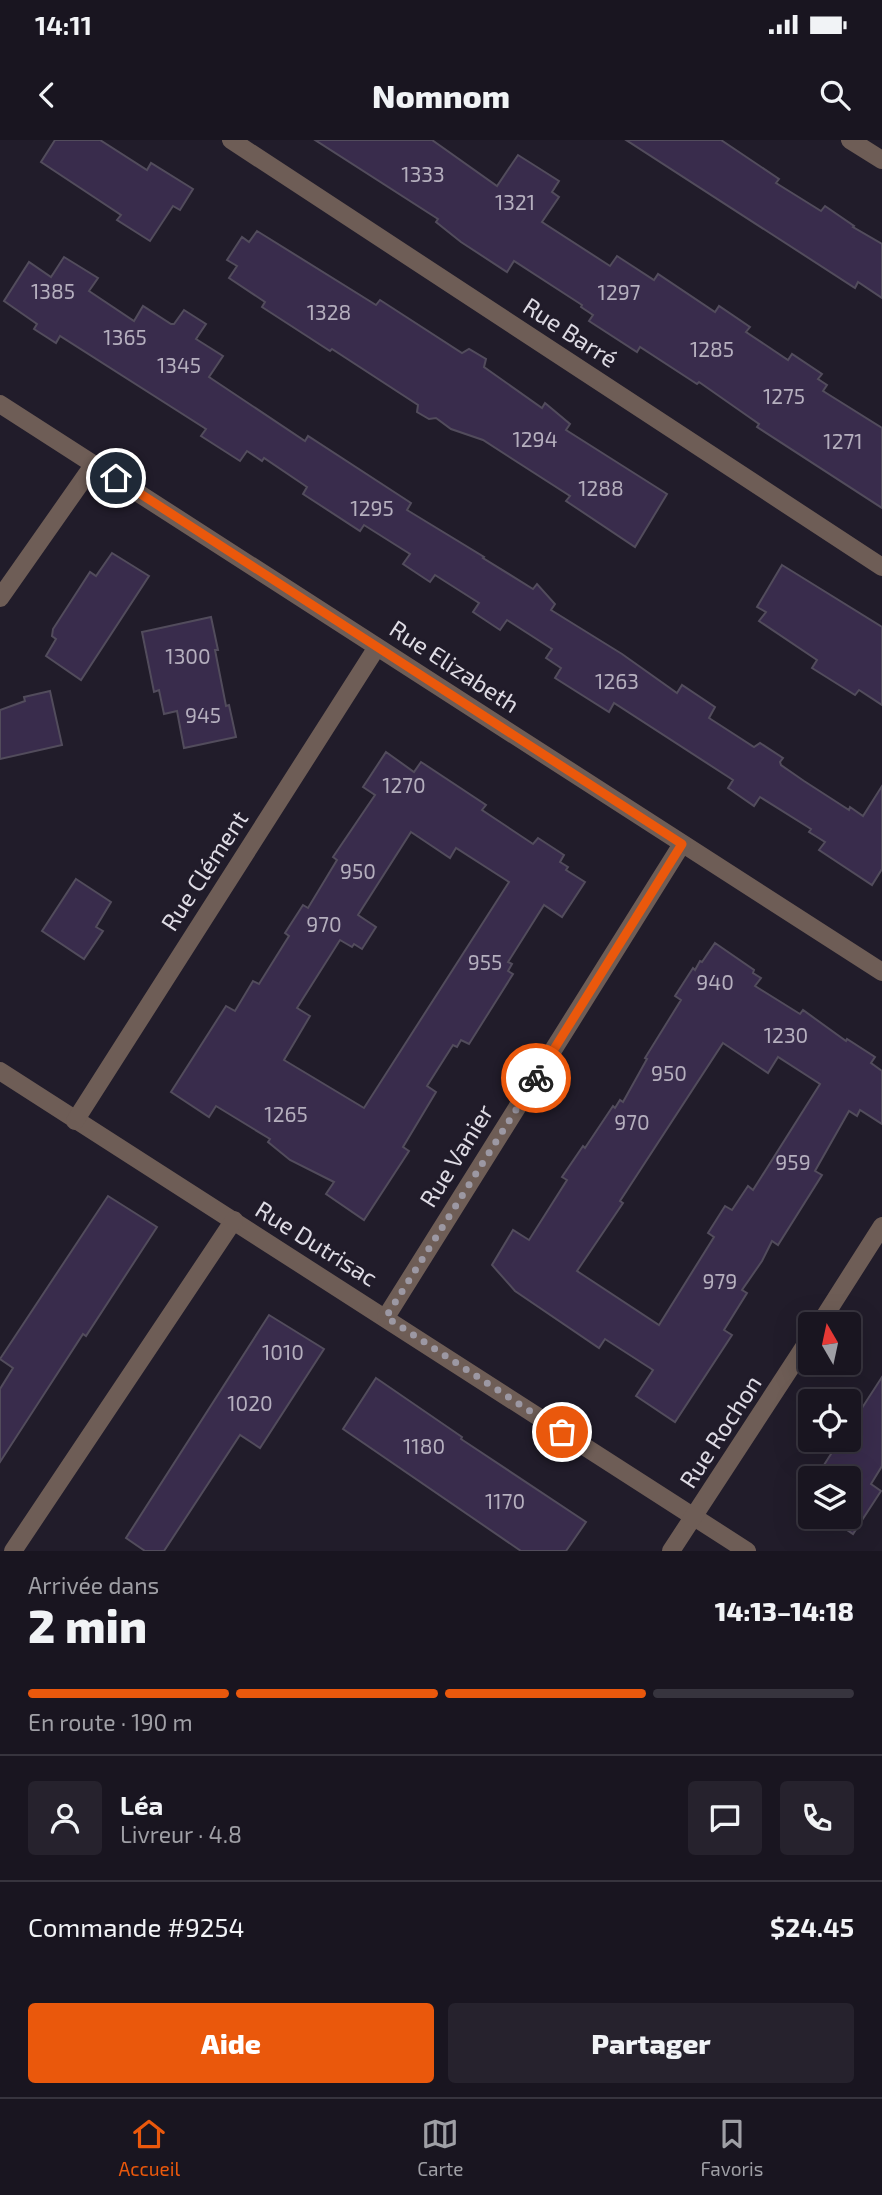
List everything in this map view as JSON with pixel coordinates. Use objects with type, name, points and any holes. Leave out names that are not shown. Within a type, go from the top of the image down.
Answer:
[{"type":"street","name":"Rue Barré","points":[[231,140],[882,567]]},
{"type":"street","points":[[850,140],[882,160]]},
{"type":"street","name":"Rue Elizabeth","points":[[0,404],[882,972]]},
{"type":"street","points":[[0,598],[94,464]]},
{"type":"street","name":"Rue Clément","points":[[75,1121],[377,647]]},
{"type":"street","name":"Rue Vanier","points":[[386,1317],[682,844]]},
{"type":"street","name":"Rue Dutrisac","points":[[0,1071],[747,1551]]},
{"type":"street","points":[[13,1551],[234,1220]]},
{"type":"street","points":[[827,1312],[882,1226]]},
{"type":"street","name":"Rue Rochon","points":[[671,1551],[798,1357]]},
{"type":"building","points":[[55,140],[100,140],[147,170],[151,163],[193,189],[180,210],[173,206],[150,241],[117,220],[121,215],[41,162]]},
{"type":"building","points":[[315,140],[432,140],[497,186],[518,155],[559,181],[552,192],[559,197],[542,222],[610,266],[617,256],[654,280],[658,274],[715,312],[719,306],[750,327],[746,332],[788,360],[792,354],[822,374],[818,379],[827,385],[823,391],[882,428],[882,508],[757,427],[759,424],[699,382],[697,384],[640,347],[637,352],[589,321],[593,315],[581,307],[582,305],[514,261],[507,272],[461,242],[436,222],[438,219]]},
{"type":"building","points":[[626,140],[721,140],[779,179],[776,183],[821,211],[825,206],[882,244],[882,298],[858,282],[855,288]]},
{"type":"building","points":[[257,231],[376,305],[380,300],[462,353],[469,349],[486,359],[484,367],[542,408],[545,403],[570,424],[566,430],[667,494],[635,547],[566,501],[570,496],[483,440],[451,429],[436,418],[429,419],[417,412],[418,405],[262,307],[265,302],[229,278],[237,266],[227,260],[242,237],[249,242]]},
{"type":"building","points":[[64,257],[98,278],[89,291],[134,321],[143,306],[171,324],[174,324],[184,310],[206,324],[196,339],[223,356],[209,377],[305,441],[308,436],[411,503],[407,510],[483,558],[533,589],[537,584],[555,604],[551,610],[622,654],[677,693],[682,685],[715,707],[709,718],[754,747],[760,743],[783,758],[781,765],[804,781],[863,816],[882,786],[882,869],[872,885],[819,850],[825,842],[809,832],[811,829],[760,797],[754,806],[728,788],[733,780],[614,703],[609,712],[555,678],[561,668],[546,658],[552,649],[507,620],[500,630],[473,612],[479,603],[435,575],[430,582],[403,564],[410,554],[364,525],[360,531],[303,494],[307,487],[264,458],[262,461],[247,451],[240,461],[201,436],[206,429],[60,336],[56,343],[34,329],[37,324],[4,301],[29,262],[51,277]]},
{"type":"building","points":[[112,553],[149,576],[81,680],[46,656],[56,639],[52,636],[53,629],[90,572],[96,576]]},
{"type":"building","points":[[782,565],[882,627],[882,705],[859,690],[855,695],[812,668],[817,660],[759,621],[766,612],[757,607]]},
{"type":"building","points":[[211,617],[226,706],[229,705],[236,737],[184,748],[177,711],[164,714],[159,690],[154,692],[142,632]]},
{"type":"building","points":[[50,691],[62,745],[0,759],[0,710],[25,701],[24,697]]},
{"type":"building","points":[[386,752],[414,772],[421,762],[486,805],[482,810],[533,844],[538,838],[564,855],[560,862],[568,867],[566,870],[585,882],[562,917],[544,905],[508,962],[512,964],[508,971],[513,974],[469,1044],[461,1040],[457,1047],[453,1045],[427,1086],[436,1092],[403,1147],[409,1151],[364,1220],[326,1194],[334,1182],[290,1160],[268,1142],[270,1139],[216,1106],[209,1117],[171,1092],[226,1006],[235,1011],[253,981],[259,984],[289,936],[285,933],[303,905],[308,908],[337,860],[333,857],[375,795],[363,787]],"holes":[[[411,832],[450,858],[456,848],[509,882],[364,1108],[284,1060],[310,1016],[297,1008],[340,940],[362,949],[376,927],[358,915]]]},
{"type":"building","points":[[76,879],[111,902],[96,927],[103,931],[84,959],[42,931]]},
{"type":"building","points":[[715,943],[754,970],[753,973],[761,978],[755,986],[800,1014],[803,1010],[846,1041],[847,1039],[875,1057],[871,1063],[882,1071],[882,1124],[860,1110],[857,1116],[849,1111],[815,1171],[822,1175],[778,1245],[772,1241],[742,1290],[747,1293],[724,1330],[732,1335],[675,1422],[636,1396],[653,1370],[605,1339],[599,1348],[515,1291],[492,1265],[513,1230],[529,1240],[567,1180],[562,1177],[583,1146],[585,1148],[613,1106],[615,1108],[620,1100],[623,1102],[647,1059],[645,1058],[681,1000],[675,996],[693,968],[695,970],[700,961],[702,962]],"holes":[[[723,1043],[768,1073],[778,1057],[820,1084],[753,1190],[748,1186],[732,1210],[725,1206],[708,1233],[714,1237],[659,1325],[577,1271]]]},
{"type":"building","points":[[108,1196],[157,1227],[0,1462],[0,1389],[13,1368],[0,1359]]},
{"type":"building","points":[[269,1315],[324,1349],[260,1448],[240,1435],[164,1551],[145,1551],[126,1538]]},
{"type":"building","points":[[882,1377],[882,1466],[871,1484],[881,1491],[861,1522],[861,1466],[823,1466],[832,1452],[861,1452],[861,1409]]},
{"type":"building","points":[[376,1378],[462,1437],[461,1439],[586,1522],[566,1551],[521,1551],[343,1429]]},
{"type":"way so far","points":[[536,1078],[386,1317],[562,1432]]},
{"type":"route","points":[[116,478],[682,844],[536,1078]]}]
